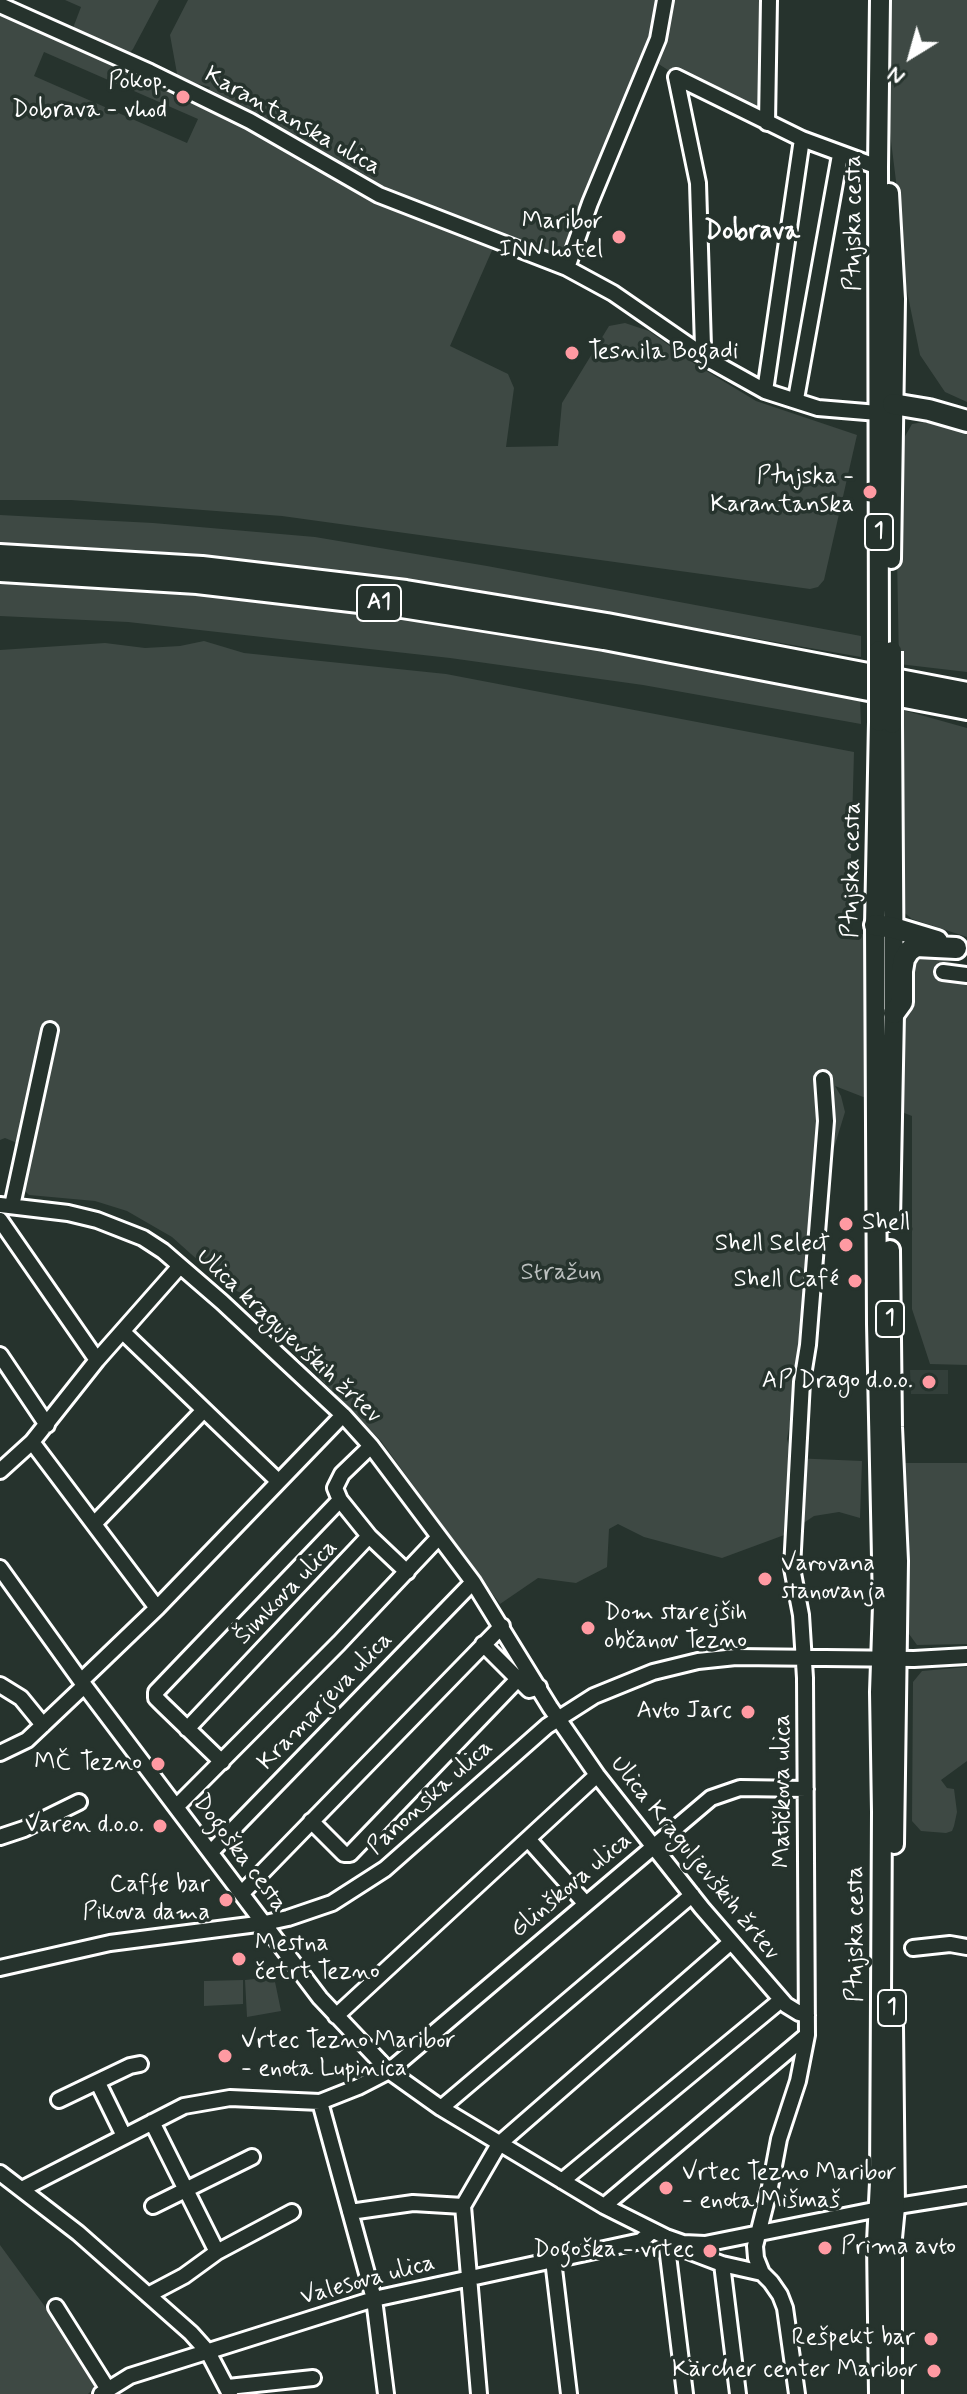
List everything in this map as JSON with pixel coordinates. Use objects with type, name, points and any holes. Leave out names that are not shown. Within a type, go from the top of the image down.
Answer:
[{"type":"highway","points":[[886,409],[919,408],[967,421]]},
{"type":"highway","points":[[886,409],[967,430]]},
{"type":"highway","name":"A1","points":[[0,555],[202,567],[406,591],[607,624],[926,694],[967,709]]},
{"type":"highway","name":"A1","points":[[0,571],[197,583],[402,607],[926,694],[967,693]]},
{"type":"highway","points":[[967,683],[940,679],[926,694],[941,712],[967,717]]},
{"type":"highway","points":[[884,927],[961,949]]},
{"type":"highway","points":[[894,1013],[902,1002],[902,971],[909,951],[916,946],[961,949]]},
{"type":"main road","points":[[880,0],[880,127]]},
{"type":"main road","name":"Ptujska cesta","points":[[880,127],[878,167],[886,409],[886,723],[877,1324],[883,1605],[889,1658]]},
{"type":"main road","name":"Ptujska cesta","points":[[880,127],[886,158],[894,254],[886,409]]},
{"type":"main road","name":"Ptujska cesta","points":[[884,927],[894,1013],[890,1336],[898,1561],[889,1658],[896,2207],[892,2238],[892,2394]]},
{"type":"main road","name":"Ptujska cesta","points":[[879,2394],[877,2242],[896,2207]]},
{"type":"street","points":[[567,268],[590,203],[658,39],[665,0]]},
{"type":"street","points":[[767,123],[769,0]]},
{"type":"street","name":"Karantanska ulica","points":[[0,5],[250,121],[379,195],[567,268],[613,293],[699,353],[765,391],[818,408],[886,409]]},
{"type":"street","points":[[699,353],[703,347],[698,183],[676,77],[802,139],[878,167]]},
{"type":"street","points":[[765,391],[802,139]]},
{"type":"street","points":[[796,399],[840,155]]},
{"type":"street","points":[[943,972],[967,975]]},
{"type":"street","points":[[6,1206],[50,1030]]},
{"type":"street","name":"Matičkova ulica","points":[[762,2273],[755,2246],[807,2035],[803,1658],[801,1615],[792,1568],[802,1382],[808,1345],[826,1121],[823,1079]]},
{"type":"street","name":"Ulica kragujevških žrtev","points":[[6,1206],[68,1213],[122,1229],[163,1251],[343,1415],[371,1446],[473,1582],[558,1719]]},
{"type":"street","points":[[0,1220],[97,1360]]},
{"type":"street","points":[[2,1466],[32,1442],[97,1360],[180,1266]]},
{"type":"street","points":[[123,1332],[278,1481]]},
{"type":"street","points":[[0,1355],[47,1425]]},
{"type":"street","points":[[94,1524],[203,1411]]},
{"type":"street","points":[[0,1753],[27,1740],[43,1725],[343,1415]]},
{"type":"street","points":[[32,1442],[157,1608]]},
{"type":"street","points":[[222,1762],[156,1698],[156,1692],[340,1500],[336,1483],[371,1446]]},
{"type":"street","name":"Šimkova ulica","points":[[187,1729],[369,1536],[340,1500]]},
{"type":"street","points":[[369,1536],[407,1572]]},
{"type":"street","points":[[176,1807],[438,1538]]},
{"type":"street","name":"Dogoška cesta","points":[[0,1568],[82,1683],[336,2016],[389,2071],[441,2108],[667,2242],[705,2244],[967,2195]]},
{"type":"street","name":"Kramarjeva ulica","points":[[211,1852],[473,1582]]},
{"type":"street","points":[[242,1893],[502,1626]]},
{"type":"street","points":[[483,1644],[529,1690],[539,1687]]},
{"type":"street","name":"Panonska ulica","points":[[0,1968],[110,1943],[265,1923],[314,1910],[367,1883],[527,1741],[558,1719],[603,1692],[663,1669],[736,1657],[967,1656]]},
{"type":"street","points":[[311,1821],[344,1854],[350,1854],[518,1679]]},
{"type":"street","points":[[0,1685],[21,1698],[43,1725]]},
{"type":"street","name":"Ulica Kraguljevških žrtev","points":[[558,1719],[597,1775],[731,1942],[781,2000],[792,2010],[807,2015]]},
{"type":"street","points":[[336,2016],[597,1775]]},
{"type":"street","name":"Glinškova ulica","points":[[320,2102],[389,2071],[711,1798],[740,1788],[806,1789]]},
{"type":"street","points":[[0,1837],[24,1829],[79,1802]]},
{"type":"street","points":[[528,1839],[585,1903]]},
{"type":"street","points":[[441,2108],[692,1895]]},
{"type":"street","points":[[479,2394],[463,2206],[499,2144],[731,1942]]},
{"type":"street","points":[[913,1948],[950,1944],[967,1947]]},
{"type":"street","points":[[562,2181],[781,2000]]},
{"type":"street","points":[[604,2206],[807,2035]]},
{"type":"street","points":[[59,2100],[140,2064]]},
{"type":"street","points":[[98,2083],[124,2136]]},
{"type":"street","points":[[22,2189],[184,2106],[230,2098],[320,2102],[374,2299],[386,2394]]},
{"type":"street","points":[[152,2122],[217,2252]]},
{"type":"street","points":[[153,2206],[252,2157]]},
{"type":"street","points":[[0,2173],[191,2333],[208,2352],[229,2390],[313,2378]]},
{"type":"street","points":[[350,2212],[413,2203],[463,2206]]},
{"type":"street","points":[[148,2295],[184,2276],[217,2252],[292,2212]]},
{"type":"street","name":"Valesova ulica","points":[[104,2391],[130,2376],[374,2299],[641,2241],[652,2231]]},
{"type":"street","points":[[667,2242],[722,2264],[762,2273],[780,2295],[785,2308],[797,2394]]},
{"type":"street","points":[[667,2242],[685,2394]]},
{"type":"street","points":[[553,2260],[569,2394]]},
{"type":"street","points":[[722,2264],[738,2394]]},
{"type":"street","points":[[56,2307],[104,2391]]},
{"type":"shaded area","name":"AP Drago d.o.o.","points":[[910,1370],[948,1370],[948,1394],[911,1394]]},
{"type":"green space","points":[[65,0],[159,0],[133,49],[128,55],[122,55],[73,28],[81,7]]},
{"type":"green space","points":[[188,0],[763,0],[764,97],[757,113],[679,77],[646,56],[559,261],[497,239],[450,346],[508,374],[514,388],[506,447],[558,446],[562,403],[609,326],[625,323],[649,331],[695,364],[756,401],[857,435],[824,580],[818,587],[810,589],[282,516],[71,500],[0,500],[0,11],[129,70],[122,86],[44,52],[34,76],[187,143],[198,119],[134,91],[140,76],[164,86],[173,96],[203,104],[210,87],[178,79],[170,35]]},
{"type":"green space","points":[[884,0],[967,0],[967,402],[945,392],[920,355],[900,257],[896,181],[885,93]]},
{"type":"green space","points":[[924,422],[967,431],[967,672],[899,664],[897,556],[904,438],[912,424]]},
{"type":"green space","points":[[0,515],[153,523],[315,537],[861,636],[861,657],[439,583],[196,554],[0,543]]},
{"type":"green space","points":[[0,582],[262,600],[549,640],[860,701],[861,724],[643,685],[450,658],[128,622],[0,616]]},
{"type":"green space","name":"Stražun","points":[[204,641],[244,653],[446,674],[854,752],[849,930],[967,967],[967,1365],[930,1364],[912,1309],[912,1116],[835,1086],[845,1112],[822,1187],[812,1202],[806,1243],[807,1298],[787,1439],[792,1458],[862,1461],[860,1518],[839,1512],[814,1516],[787,1534],[722,1558],[644,1537],[618,1524],[609,1529],[607,1567],[576,1583],[538,1578],[500,1604],[381,1441],[275,1333],[263,1308],[254,1298],[229,1288],[172,1237],[127,1211],[95,1201],[29,1195],[24,1190],[22,1145],[5,1138],[0,1140],[0,650],[105,643],[145,648]]},
{"type":"green space","points":[[899,709],[967,728],[967,937],[912,919],[901,910]]},
{"type":"green space","points":[[902,1463],[967,1463],[967,1644],[917,1645],[909,1634]]},
{"type":"green space","points":[[967,1667],[967,1761],[941,1780],[947,1788],[954,1789],[957,1812],[954,1826],[952,1831],[946,1833],[921,1831],[912,1821],[913,1682],[922,1671]]},
{"type":"green space","points":[[274,1977],[281,2011],[247,2017],[245,1980]]},
{"type":"green space","points":[[243,1980],[243,2004],[204,2006],[204,1981]]},
{"type":"green space","points":[[0,2245],[100,2382],[88,2394],[0,2394]]},
{"type":"place","name":"Pokop. Dobrava - vhod","points":[[183,97]]},
{"type":"place","name":"Maribor INN hotel","points":[[619,237]]},
{"type":"place","name":"Tesnila Bogadi","points":[[572,353]]},
{"type":"place","name":"Ptujska - Karantanska","points":[[870,492]]},
{"type":"place","name":"Shell","points":[[846,1224]]},
{"type":"place","name":"Shell Select","points":[[846,1245]]},
{"type":"place","name":"Shell Café","points":[[855,1281]]},
{"type":"place","name":"AP Drago d.o.o.","points":[[929,1382]]},
{"type":"place","name":"Varovana stanovanja","points":[[765,1579]]},
{"type":"place","name":"Dom starejših občanov Tezno","points":[[588,1628]]},
{"type":"place","name":"Avto Jarc","points":[[748,1712]]},
{"type":"place","name":"MČ Tezno","points":[[158,1764]]},
{"type":"place","name":"Varen d.o.o.","points":[[160,1826]]},
{"type":"place","name":"Caffe bar Pikova dama","points":[[226,1900]]},
{"type":"place","name":"Mestna četrt Tezno","points":[[239,1959]]},
{"type":"place","name":"Vrtec Tezno Maribor - enota Lupinica","points":[[225,2056]]},
{"type":"place","name":"Vrtec Tezno Maribor - enota Mišmaš","points":[[666,2188]]},
{"type":"place","name":"Prima avto","points":[[825,2248]]},
{"type":"place","name":"Dogoška - vrtec","points":[[710,2251]]},
{"type":"place","name":"Rešpekt bar","points":[[931,2339]]},
{"type":"place","name":"Kärcher center Maribor","points":[[934,2371]]},
{"type":"district","name":"Dobrava","points":[[752,233]]}]
